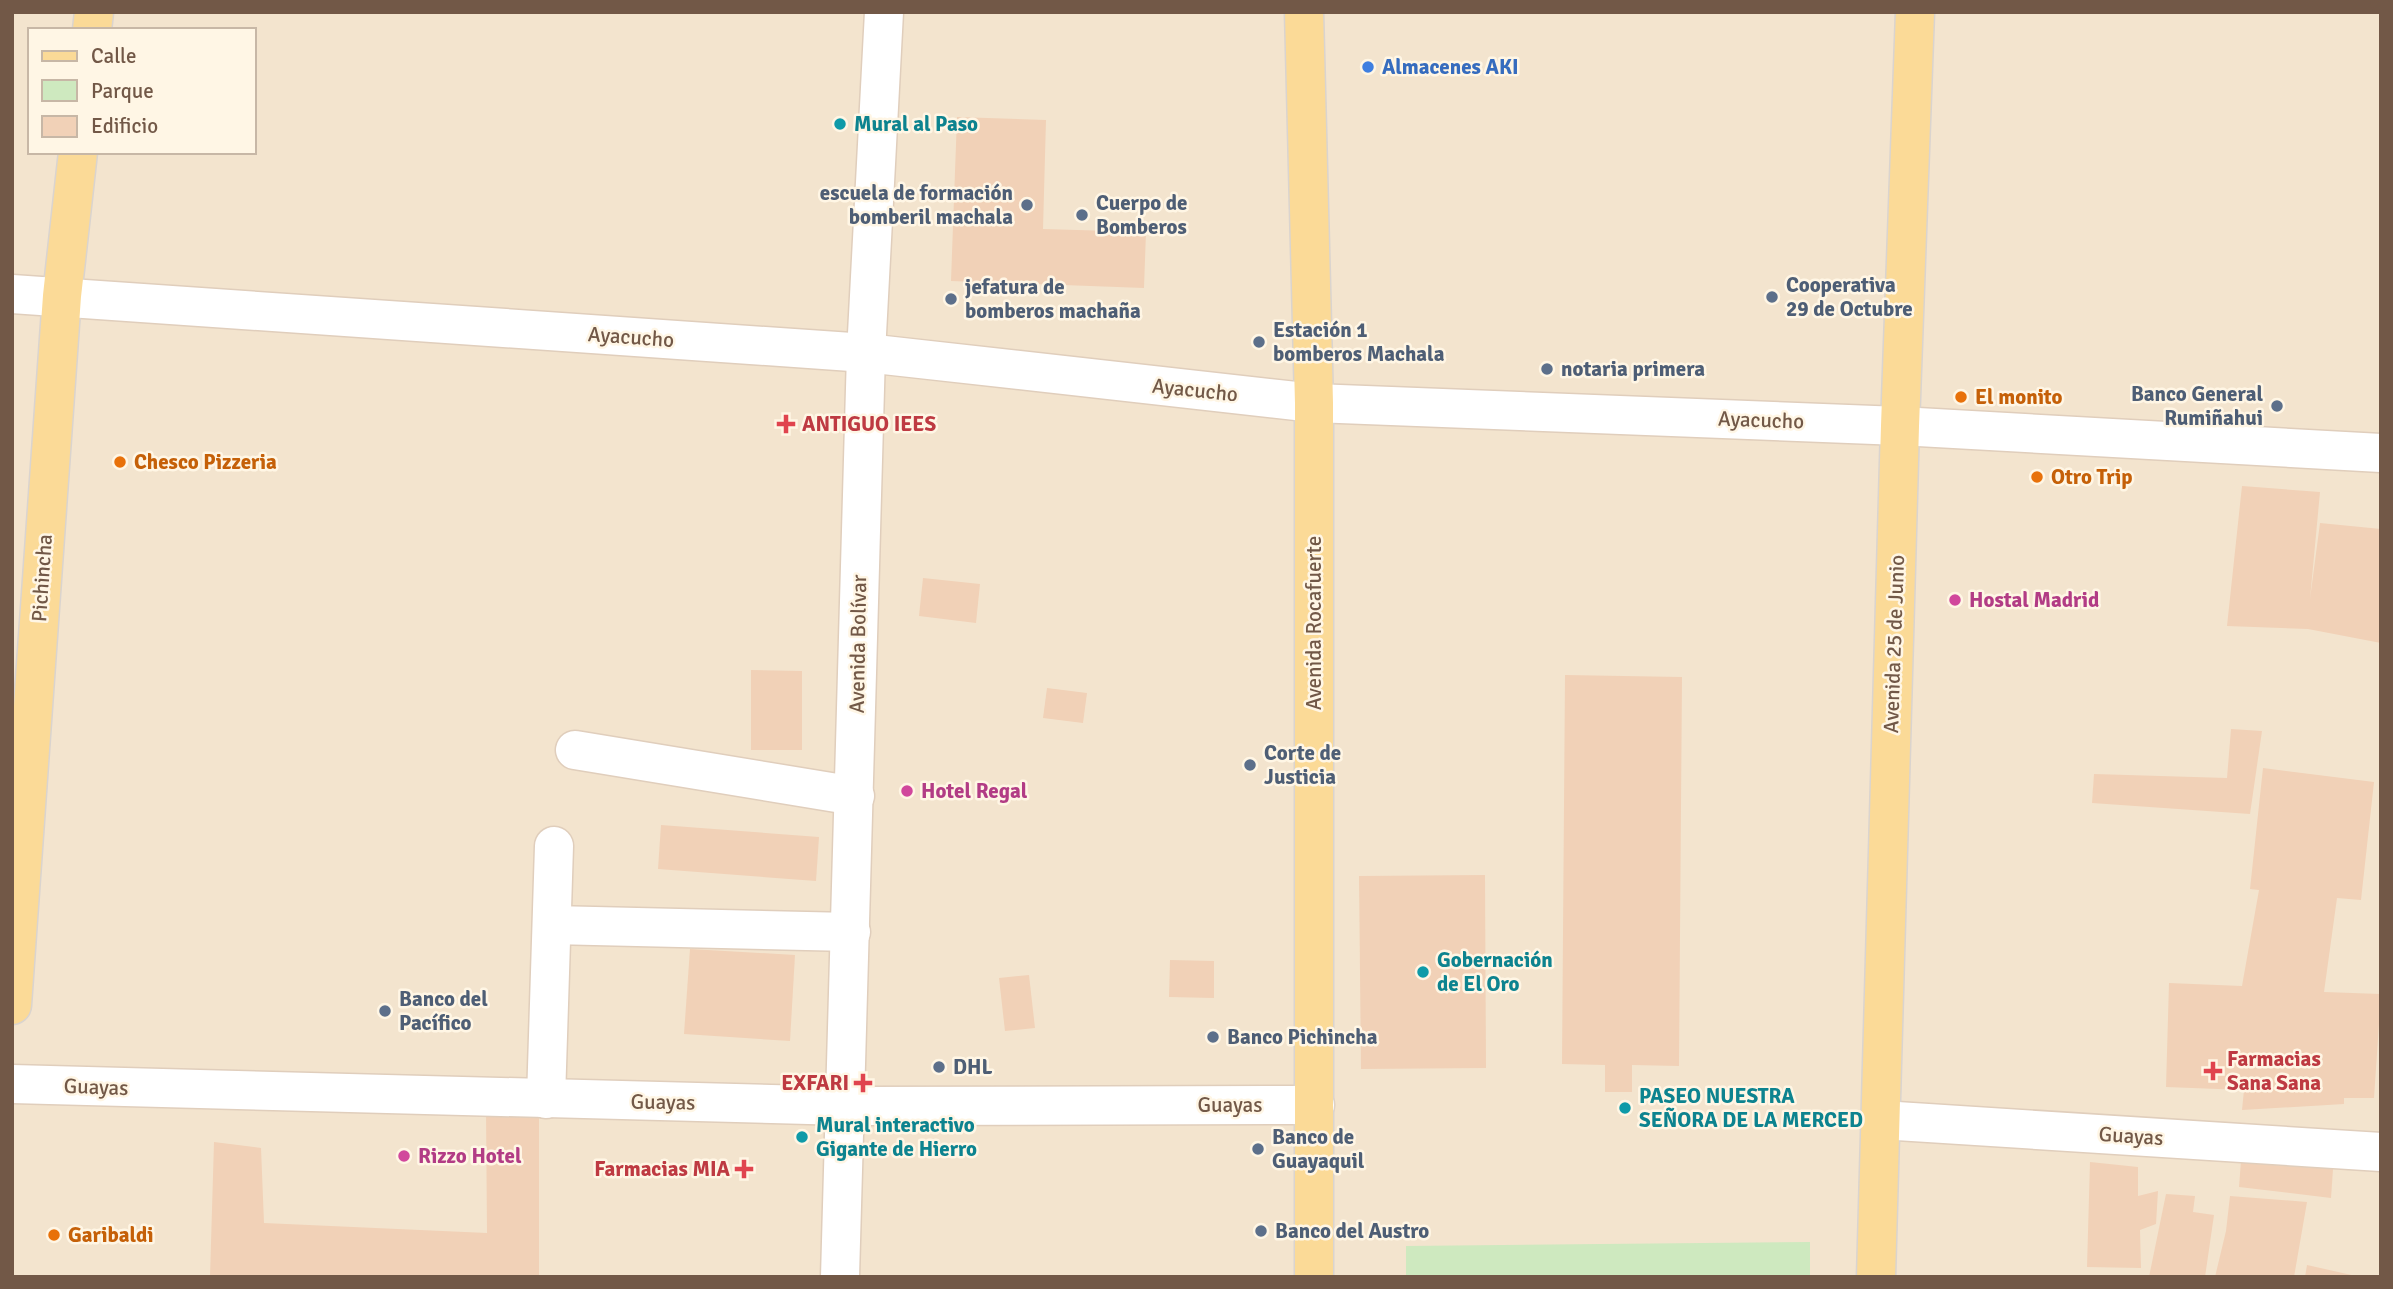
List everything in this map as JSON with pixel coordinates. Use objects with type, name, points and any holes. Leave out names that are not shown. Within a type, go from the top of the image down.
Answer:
[{"type":"main road","name":"Avenida Rocafuerte","points":[[1304,12],[1314,403],[1314,1277]]},
{"type":"main road","name":"Avenida 25 de Junio","points":[[1876,1277],[1900,426],[1915,12]]},
{"type":"main road","name":"Pichincha","points":[[12,1005],[62,296],[78,154]]},
{"type":"street","name":"Avenida Bolívar","points":[[840,1277],[866,353],[884,12]]},
{"type":"street","name":"Ayacucho","points":[[12,294],[866,353],[1314,403],[1900,426],[2381,453]]},
{"type":"street","points":[[575,750],[855,796]]},
{"type":"street","points":[[547,1099],[554,846]]},
{"type":"street","points":[[552,925],[851,932]]},
{"type":"street","name":"Guayas","points":[[12,1084],[846,1106],[1314,1105]]},
{"type":"street","name":"Guayas","points":[[1881,1120],[2381,1152]]},
{"type":"shaded area","points":[[12,12],[2381,12],[2381,1277],[12,1277]]},
{"type":"green space","points":[[1810,1242],[1810,1277],[1406,1277],[1406,1246]]},
{"type":"building","points":[[957,117],[1046,120],[1043,229],[1146,232],[1144,288],[951,281]]},
{"type":"building","points":[[2242,486],[2320,492],[2310,599],[2320,523],[2381,529],[2381,643],[2308,629],[2227,626]]},
{"type":"building","points":[[923,578],[980,584],[976,623],[919,616]]},
{"type":"building","points":[[751,670],[802,671],[802,750],[751,750]]},
{"type":"building","points":[[1565,675],[1682,677],[1679,1066],[1632,1065],[1632,1092],[1605,1092],[1605,1065],[1562,1064]]},
{"type":"building","points":[[1047,688],[1087,693],[1083,723],[1043,718]]},
{"type":"building","points":[[2231,729],[2262,731],[2250,814],[2092,803],[2094,774],[2227,778]]},
{"type":"building","points":[[2263,768],[2374,782],[2361,900],[2337,898],[2324,992],[2381,994],[2374,1098],[2344,1098],[2344,1104],[2242,1110],[2244,1090],[2166,1087],[2169,983],[2242,986],[2259,890],[2250,889]]},
{"type":"building","points":[[661,825],[819,837],[816,881],[658,869]]},
{"type":"building","name":"Gobernación de El Oro","points":[[1485,875],[1486,1068],[1361,1069],[1359,876]]},
{"type":"building","points":[[690,949],[795,955],[790,1041],[684,1034]]},
{"type":"building","points":[[1170,960],[1214,961],[1214,998],[1169,997]]},
{"type":"building","points":[[1029,975],[1035,1028],[1005,1031],[999,978]]},
{"type":"building","points":[[539,1109],[539,1277],[210,1277],[214,1142],[261,1148],[264,1223],[487,1233],[486,1110]]},
{"type":"building","points":[[2241,1161],[2333,1169],[2331,1198],[2239,1187]]},
{"type":"building","points":[[2090,1162],[2138,1167],[2138,1196],[2158,1191],[2156,1224],[2140,1230],[2141,1268],[2087,1267]]},
{"type":"building","points":[[2166,1194],[2195,1196],[2193,1212],[2214,1215],[2205,1277],[2149,1277]]},
{"type":"building","points":[[2230,1196],[2307,1202],[2294,1277],[2215,1277],[2226,1231]]},
{"type":"building","points":[[2307,1265],[2356,1276],[2356,1277],[2305,1277]]},
{"type":"place","name":"Almacenes AKI","points":[[1368,67]]},
{"type":"place","name":"Mural al Paso","points":[[840,124]]},
{"type":"place","name":"escuela de formación bomberil machala","points":[[1027,205]]},
{"type":"place","name":"Cuerpo de Bomberos","points":[[1082,215]]},
{"type":"place","name":"Cooperativa 29 de Octubre","points":[[1772,297]]},
{"type":"place","name":"jefatura de bomberos machaña","points":[[951,299]]},
{"type":"place","name":"Estación 1 bomberos Machala","points":[[1259,342]]},
{"type":"place","name":"notaria primera","points":[[1547,369]]},
{"type":"place","name":"El monito","points":[[1961,397]]},
{"type":"place","name":"Banco General Rumiñahui","points":[[2277,406]]},
{"type":"place","name":"ANTIGUO IEES","points":[[786,424]]},
{"type":"place","name":"Chesco Pizzeria","points":[[120,462]]},
{"type":"place","name":"Otro Trip","points":[[2037,477]]},
{"type":"place","name":"Hostal Madrid","points":[[1955,600]]},
{"type":"place","name":"Corte de Justicia","points":[[1250,765]]},
{"type":"place","name":"Hotel Regal","points":[[907,791]]},
{"type":"place","name":"Gobernación de El Oro","points":[[1423,972]]},
{"type":"place","name":"Banco del Pacífico","points":[[385,1011]]},
{"type":"place","name":"Banco Pichincha","points":[[1213,1037]]},
{"type":"place","name":"DHL","points":[[939,1067]]},
{"type":"place","name":"Farmacias Sana Sana","points":[[2213,1071]]},
{"type":"place","name":"EXFARI","points":[[863,1083]]},
{"type":"place","name":"PASEO NUESTRA SEÑORA DE LA MERCED","points":[[1625,1108]]},
{"type":"place","name":"Mural interactivo Gigante de Hierro","points":[[802,1137]]},
{"type":"place","name":"Banco de Guayaquil","points":[[1258,1149]]},
{"type":"place","name":"Rizzo Hotel","points":[[404,1156]]},
{"type":"place","name":"Farmacias MIA","points":[[744,1169]]},
{"type":"place","name":"Banco del Austro","points":[[1261,1231]]},
{"type":"place","name":"Garibaldi","points":[[54,1235]]}]
